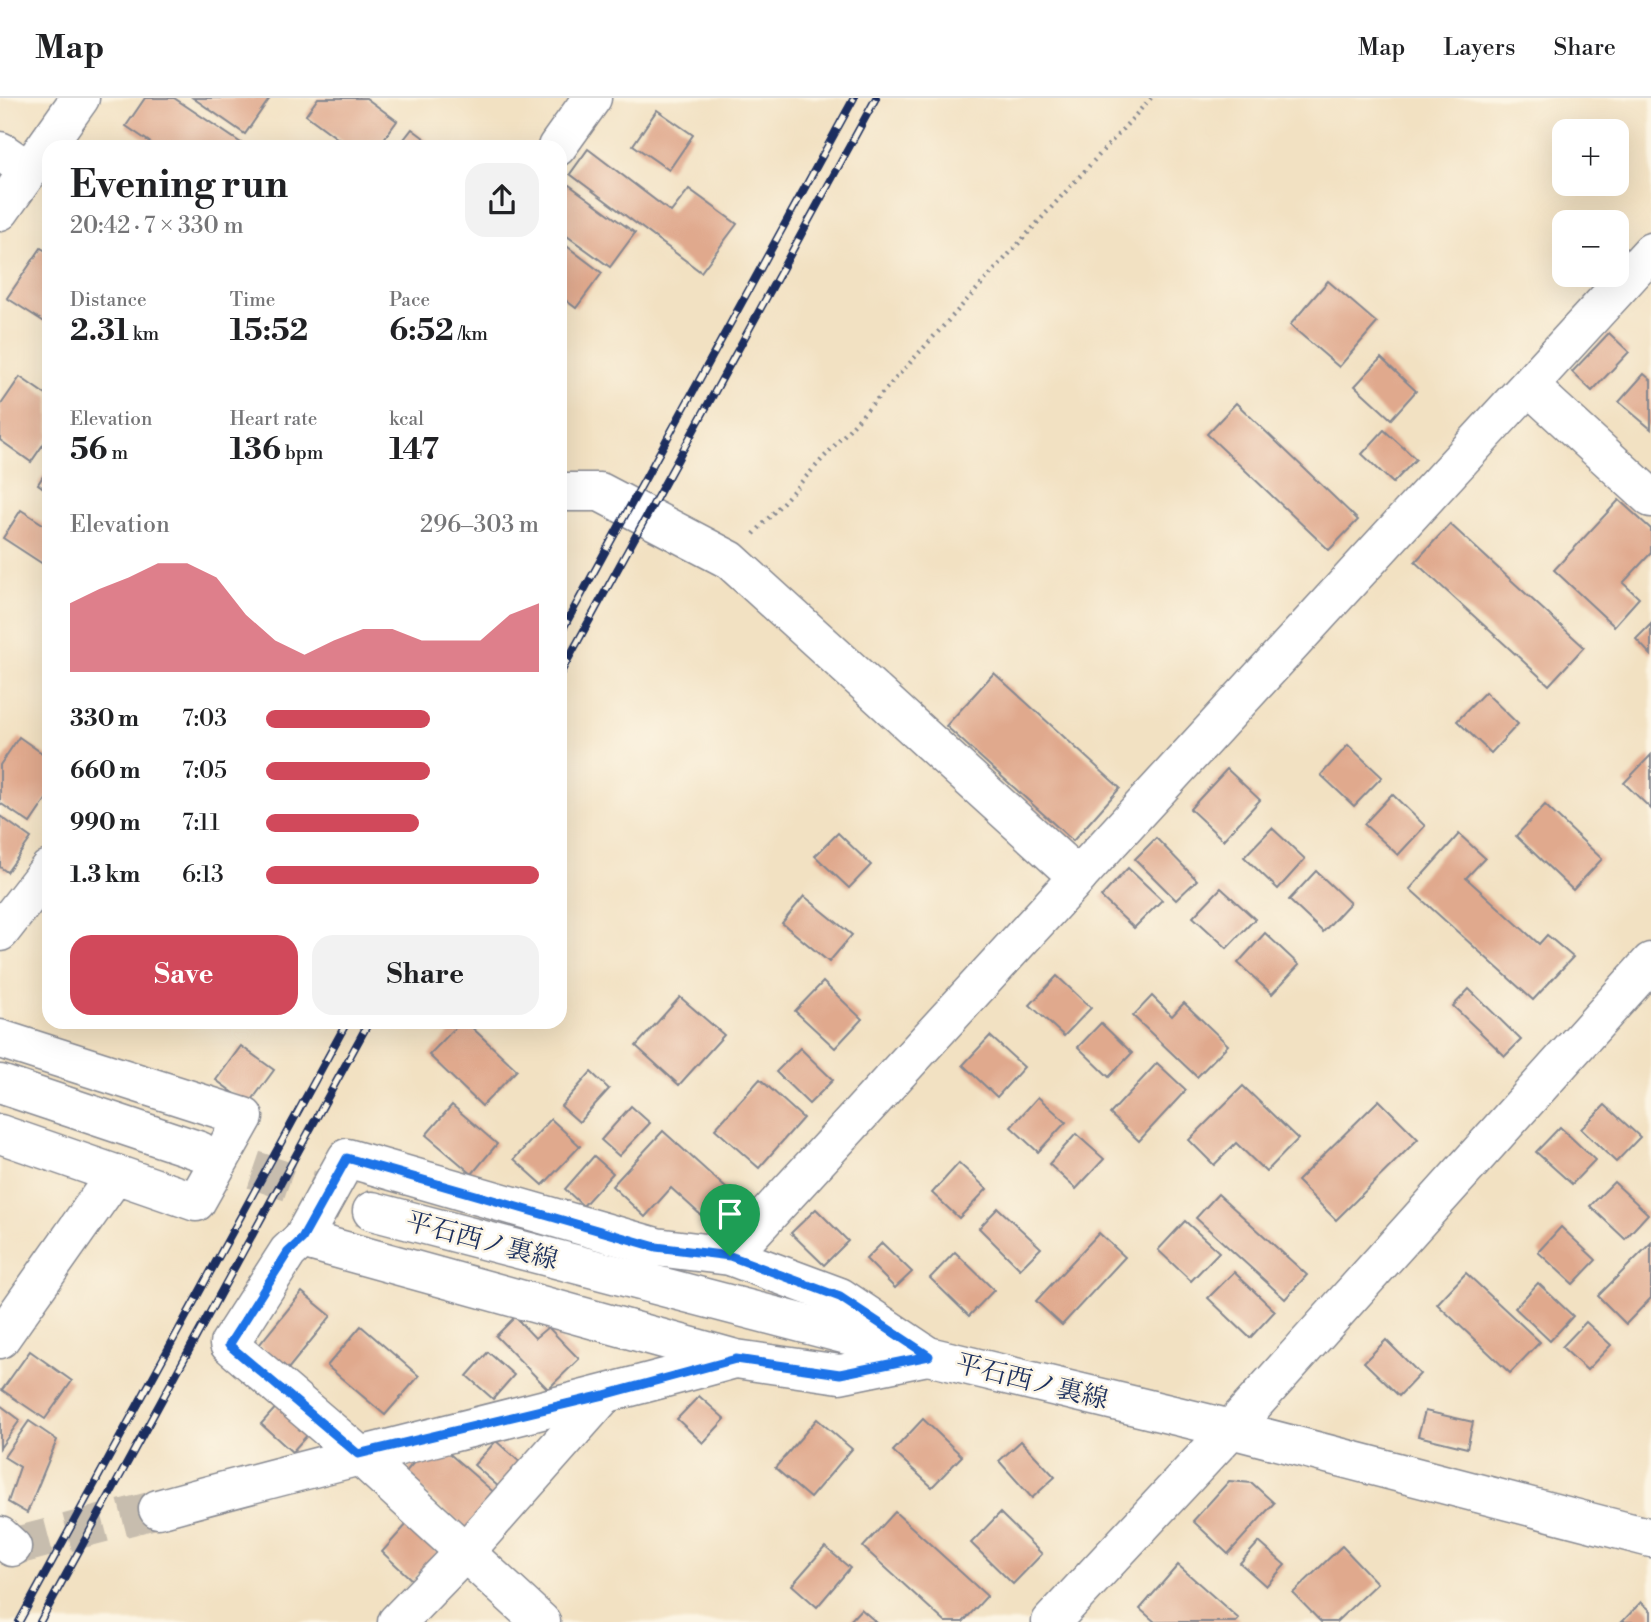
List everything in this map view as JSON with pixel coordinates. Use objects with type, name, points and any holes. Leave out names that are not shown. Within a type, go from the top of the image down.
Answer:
[{"type":"main road","points":[[44,140],[80,98]]},
{"type":"main road","points":[[562,140],[592,98]]},
{"type":"main road","points":[[0,211],[30,156],[42,142]]},
{"type":"main road","points":[[730,1256],[1651,252]]},
{"type":"main road","points":[[1530,387],[1651,498]]},
{"type":"main road","points":[[567,492],[600,492],[730,560],[1078,877]]},
{"type":"main road","points":[[0,932],[42,878]]},
{"type":"main road","points":[[1051,1622],[1231,1429],[1651,962]]},
{"type":"main road","points":[[0,1039],[244,1117],[196,1202],[0,1134]]},
{"type":"main road","points":[[0,1084],[200,1151]]},
{"type":"main road","points":[[541,1622],[358,1454],[229,1345],[288,1252],[302,1239],[347,1158],[656,1247],[730,1256],[840,1297],[929,1356]]},
{"type":"main road","points":[[0,1339],[116,1174]]},
{"type":"main road","name":"平石西ノ裏線","points":[[372,1211],[929,1356],[1231,1429],[1651,1538]]},
{"type":"main road","points":[[302,1239],[736,1359],[840,1374],[929,1356]]},
{"type":"main road","points":[[158,1509],[358,1454],[604,1395],[736,1359]]},
{"type":"main road","points":[[397,1622],[465,1552],[604,1395]]},
{"type":"main road","points":[[0,1536],[12,1547],[0,1550]]},
{"type":"path","points":[[730,560],[1151,98]]},
{"type":"building","points":[[145,98],[174,98],[237,140],[147,140],[126,126]]},
{"type":"building","points":[[193,98],[270,98],[245,134]]},
{"type":"building","points":[[318,98],[366,98],[397,121],[383,140],[340,140],[306,115]]},
{"type":"building","points":[[657,110],[693,135],[669,170],[633,145]]},
{"type":"building","points":[[412,129],[427,140],[403,140]]},
{"type":"building","points":[[588,149],[671,212],[689,189],[737,224],[701,272],[570,174]]},
{"type":"building","points":[[567,183],[635,233],[610,267],[567,236]]},
{"type":"building","points":[[567,246],[602,273],[576,308],[567,301]]},
{"type":"building","points":[[41,248],[42,249],[42,320],[7,298]]},
{"type":"building","points":[[1328,281],[1377,323],[1339,367],[1290,325]]},
{"type":"building","points":[[1609,333],[1629,352],[1592,391],[1572,372]]},
{"type":"building","points":[[1381,358],[1416,391],[1391,419],[1355,386]]},
{"type":"building","points":[[1644,374],[1651,380],[1651,429],[1619,402]]},
{"type":"building","points":[[20,377],[42,392],[42,446],[31,462],[0,440],[0,406]]},
{"type":"building","points":[[1236,403],[1358,520],[1329,550],[1207,434]]},
{"type":"building","points":[[1384,430],[1416,459],[1393,483],[1362,454]]},
{"type":"building","points":[[1619,500],[1651,529],[1651,553],[1623,583],[1639,598],[1614,626],[1554,570]]},
{"type":"building","points":[[21,510],[42,524],[42,563],[3,538]]},
{"type":"building","points":[[1450,524],[1584,647],[1549,685],[1415,562]]},
{"type":"building","points":[[1651,624],[1651,655],[1636,639]]},
{"type":"building","points":[[994,673],[1120,788],[1073,841],[946,726]]},
{"type":"building","points":[[1485,692],[1518,724],[1491,753],[1457,721]]},
{"type":"building","points":[[19,737],[42,753],[42,805],[30,823],[0,803],[0,765]]},
{"type":"building","points":[[1348,745],[1382,777],[1354,806],[1321,775]]},
{"type":"building","points":[[1651,755],[1651,809],[1624,783]]},
{"type":"building","points":[[1227,769],[1260,800],[1223,840],[1190,809]]},
{"type":"building","points":[[1392,794],[1425,826],[1398,855],[1364,824]]},
{"type":"building","points":[[1545,805],[1602,859],[1573,890],[1516,836]]},
{"type":"building","points":[[0,816],[31,838],[7,872],[0,867]]},
{"type":"building","points":[[1272,828],[1305,859],[1278,889],[1244,857]]},
{"type":"building","points":[[838,833],[871,865],[849,888],[815,856]]},
{"type":"building","points":[[1459,834],[1485,858],[1466,878],[1539,944],[1547,935],[1573,957],[1533,1000],[1410,889]]},
{"type":"building","points":[[1156,838],[1197,880],[1176,900],[1135,859]]},
{"type":"building","points":[[1128,868],[1162,900],[1134,928],[1101,897]]},
{"type":"building","points":[[1316,871],[1350,903],[1323,932],[1289,900]]},
{"type":"building","points":[[1221,888],[1255,919],[1227,948],[1193,917]]},
{"type":"building","points":[[804,896],[852,935],[829,962],[782,923]]},
{"type":"building","points":[[1265,933],[1299,965],[1272,994],[1238,963]]},
{"type":"building","points":[[1057,976],[1091,1008],[1064,1036],[1030,1005]]},
{"type":"building","points":[[823,982],[862,1019],[835,1048],[795,1011]]},
{"type":"building","points":[[1469,989],[1521,1040],[1505,1056],[1453,1006]]},
{"type":"building","points":[[1152,996],[1172,1016],[1184,1003],[1228,1045],[1197,1077],[1133,1016]]},
{"type":"building","points":[[680,997],[724,1035],[679,1085],[636,1046]]},
{"type":"building","points":[[1101,1023],[1132,1053],[1109,1077],[1078,1047]]},
{"type":"building","points":[[454,1029],[473,1029],[517,1070],[482,1106],[429,1055]]},
{"type":"building","points":[[990,1036],[1024,1067],[997,1097],[963,1065]]},
{"type":"building","points":[[241,1046],[274,1070],[249,1104],[216,1080]]},
{"type":"building","points":[[800,1048],[833,1080],[809,1104],[776,1072]]},
{"type":"building","points":[[1157,1063],[1186,1090],[1139,1141],[1110,1114]]},
{"type":"building","points":[[591,1072],[609,1089],[579,1122],[561,1106]]},
{"type":"building","points":[[760,1079],[803,1118],[759,1168],[715,1129]]},
{"type":"building","points":[[1243,1086],[1298,1139],[1266,1172],[1236,1143],[1214,1165],[1189,1140]]},
{"type":"building","points":[[1038,1097],[1066,1122],[1038,1152],[1011,1127]]},
{"type":"building","points":[[1379,1100],[1418,1139],[1336,1220],[1297,1181]]},
{"type":"building","points":[[452,1105],[497,1144],[472,1174],[426,1135]]},
{"type":"building","points":[[1605,1105],[1640,1137],[1616,1162],[1581,1129]]},
{"type":"building","points":[[631,1106],[650,1123],[619,1156],[601,1140]]},
{"type":"building","points":[[551,1119],[580,1146],[543,1185],[514,1159]]},
{"type":"building","points":[[1560,1127],[1595,1160],[1572,1184],[1536,1152]]},
{"type":"building","points":[[663,1131],[738,1199],[713,1226],[671,1188],[645,1217],[612,1186]]},
{"type":"building","points":[[1076,1134],[1104,1159],[1076,1189],[1049,1164]]},
{"type":"building","points":[[594,1156],[613,1173],[583,1206],[565,1189]]},
{"type":"building","points":[[959,1163],[987,1189],[959,1218],[932,1193]]},
{"type":"building","points":[[1614,1182],[1648,1214],[1625,1239],[1590,1206]]},
{"type":"building","points":[[1218,1194],[1307,1275],[1285,1299],[1196,1218]]},
{"type":"building","points":[[998,1208],[1041,1248],[1020,1269],[979,1228]]},
{"type":"building","points":[[816,1209],[848,1241],[824,1265],[791,1233]]},
{"type":"building","points":[[1185,1221],[1219,1252],[1191,1281],[1158,1250]]},
{"type":"building","points":[[1561,1227],[1596,1260],[1573,1284],[1538,1252]]},
{"type":"building","points":[[1099,1233],[1125,1257],[1062,1325],[1036,1301]]},
{"type":"building","points":[[882,1243],[912,1272],[895,1288],[866,1259]]},
{"type":"building","points":[[1651,1243],[1651,1298],[1626,1324],[1598,1296]]},
{"type":"building","points":[[955,1252],[994,1290],[969,1316],[930,1278]]},
{"type":"building","points":[[1234,1272],[1275,1311],[1250,1338],[1208,1298]]},
{"type":"building","points":[[1466,1273],[1540,1342],[1510,1373],[1437,1304]]},
{"type":"building","points":[[1538,1283],[1573,1316],[1550,1341],[1515,1308]]},
{"type":"building","points":[[302,1292],[331,1316],[288,1369],[259,1345]]},
{"type":"building","points":[[515,1317],[535,1338],[548,1327],[579,1359],[548,1389],[496,1336]]},
{"type":"building","points":[[1586,1322],[1611,1345],[1587,1370],[1562,1347]]},
{"type":"building","points":[[361,1326],[419,1376],[385,1415],[327,1366]]},
{"type":"building","points":[[1386,1340],[1420,1374],[1399,1396],[1364,1362]]},
{"type":"building","points":[[30,1351],[72,1381],[45,1419],[2,1390]]},
{"type":"building","points":[[488,1352],[514,1375],[493,1399],[467,1376]]},
{"type":"building","points":[[699,1396],[725,1419],[703,1443],[677,1419]]},
{"type":"building","points":[[280,1403],[311,1431],[292,1452],[261,1424]]},
{"type":"building","points":[[0,1405],[20,1420],[0,1448]]},
{"type":"building","points":[[1425,1411],[1473,1422],[1467,1448],[1418,1436]]},
{"type":"building","points":[[817,1419],[852,1449],[810,1498],[775,1468]]},
{"type":"building","points":[[923,1419],[962,1456],[932,1487],[893,1451]]},
{"type":"building","points":[[29,1421],[57,1440],[27,1513],[8,1502],[20,1467],[4,1457]]},
{"type":"building","points":[[496,1441],[522,1464],[500,1488],[474,1465]]},
{"type":"building","points":[[1021,1441],[1055,1477],[1032,1498],[999,1461]]},
{"type":"building","points":[[444,1449],[497,1495],[467,1529],[404,1474],[422,1453]]},
{"type":"building","points":[[1229,1481],[1252,1483],[1274,1503],[1228,1554],[1193,1521]]},
{"type":"building","points":[[895,1512],[987,1596],[963,1622],[945,1622],[863,1547]]},
{"type":"building","points":[[1000,1513],[1042,1554],[1013,1584],[971,1543]]},
{"type":"building","points":[[407,1524],[438,1553],[412,1580],[382,1552]]},
{"type":"building","points":[[1259,1542],[1285,1565],[1266,1586],[1240,1563]]},
{"type":"building","points":[[1342,1546],[1377,1583],[1336,1622],[1321,1622],[1293,1593]]},
{"type":"building","points":[[825,1547],[850,1568],[817,1607],[792,1585]]},
{"type":"building","points":[[1178,1565],[1239,1619],[1236,1622],[1155,1622],[1140,1609]]},
{"type":"building","points":[[1641,1602],[1651,1611],[1651,1622],[1622,1622]]},
{"type":"building","points":[[861,1609],[876,1622],[849,1622]]},
{"type":"tunnel","points":[[200,1151],[372,1211]]},
{"type":"tunnel","points":[[12,1547],[158,1509]]},
{"type":"railway","points":[[567,621],[854,98]]},
{"type":"railway","points":[[567,661],[876,98]]},
{"type":"railway","points":[[19,1622],[343,1029]]},
{"type":"railway","points":[[40,1622],[365,1029]]},
{"type":"route","points":[[347,1158],[656,1247],[730,1256],[840,1297],[929,1356],[840,1374],[736,1359],[604,1395],[358,1454],[229,1345],[288,1252],[302,1239],[347,1158]]}]
